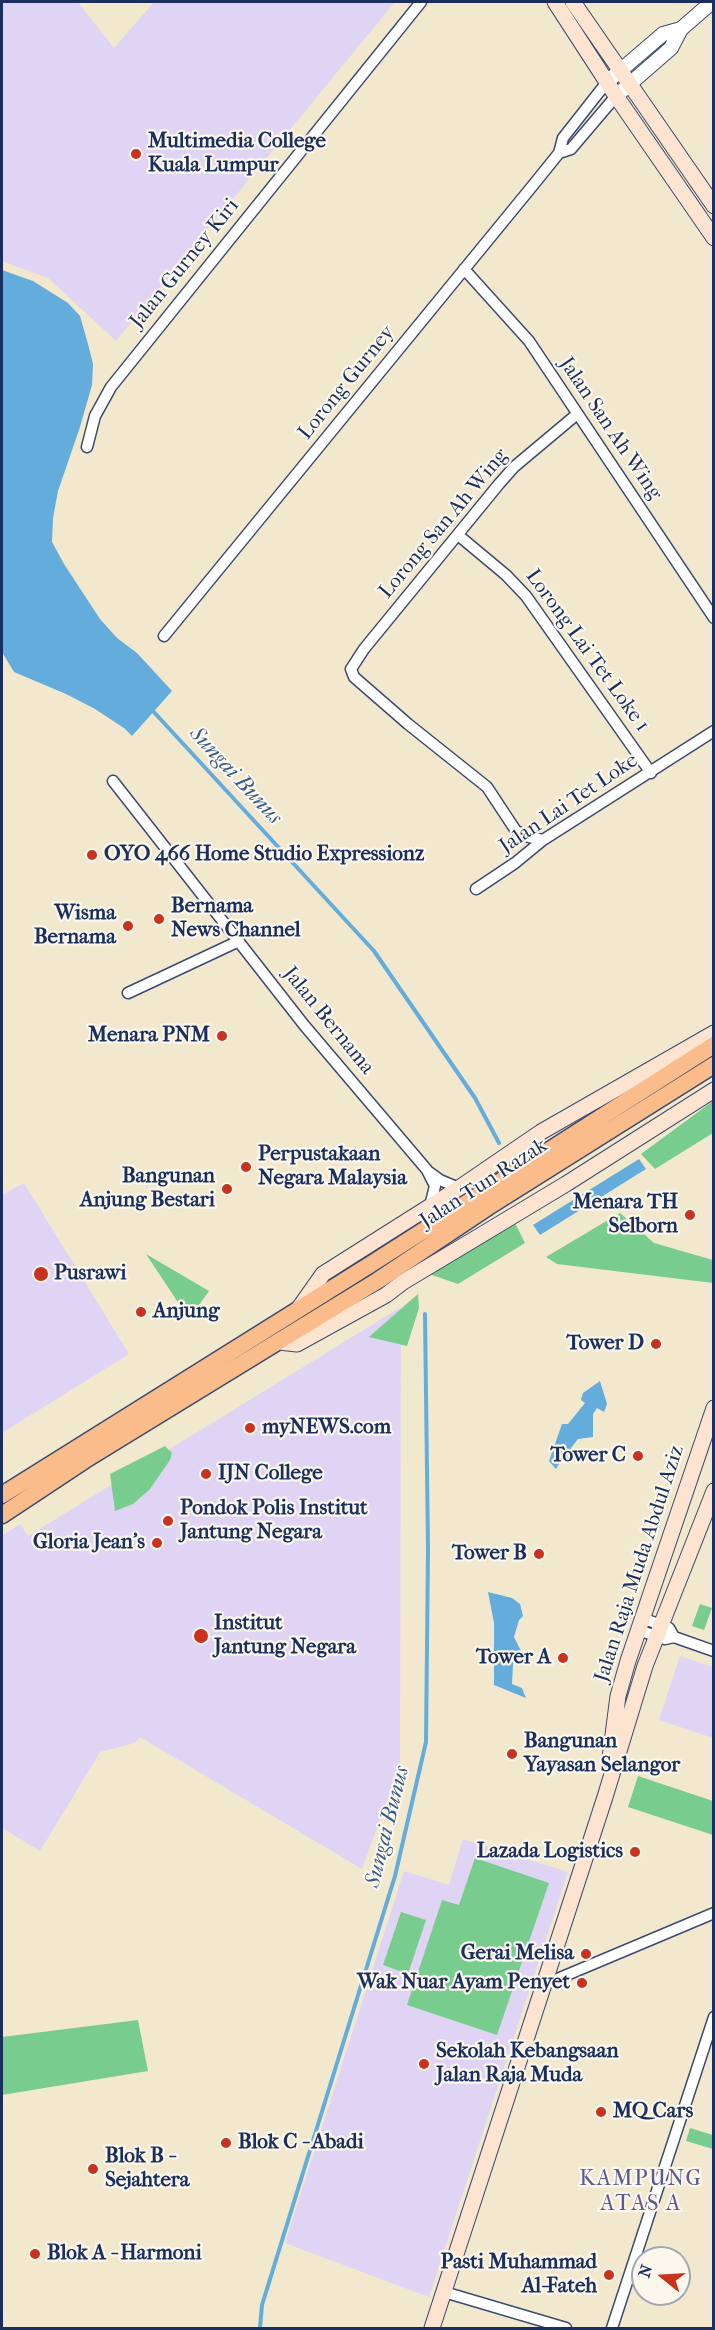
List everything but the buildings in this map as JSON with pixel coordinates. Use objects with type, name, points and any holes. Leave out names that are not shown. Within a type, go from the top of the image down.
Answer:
[{"type":"main road","points":[[555,2],[616,96],[714,238]]},
{"type":"main road","points":[[573,2],[714,206]]},
{"type":"main road","name":"Jalan Tun Razak","points":[[2,1515],[85,1460],[279,1342],[373,1274],[708,1043],[714,1033]]},
{"type":"main road","name":"Jalan Tun Razak","points":[[298,1310],[323,1274],[459,1188],[541,1132],[708,1043]]},
{"type":"main road","name":"Jalan Tun Razak","points":[[2,1495],[298,1310],[373,1274],[488,1207],[714,1065]]},
{"type":"main road","name":"Jalan Tun Razak","points":[[279,1342],[297,1344],[386,1294],[566,1184],[713,1090]]},
{"type":"main road","name":"Jalan Raja Muda Abdul Aziz","points":[[614,1770],[609,1754],[618,1696],[640,1624],[714,1408]]},
{"type":"main road","name":"Jalan Raja Muda Abdul Aziz","points":[[432,2328],[614,1770],[631,1708],[714,1491]]},
{"type":"street","name":"Jalan Gurney Kiri","points":[[87,447],[95,416],[111,387],[421,2]]},
{"type":"street","points":[[616,96],[671,48],[681,30],[712,2]]},
{"type":"street","points":[[607,82],[663,34],[681,30]]},
{"type":"street","name":"Lorong Gurney","points":[[164,636],[559,153],[563,138],[607,82]]},
{"type":"street","name":"Lorong Gurney","points":[[559,153],[571,149],[616,96]]},
{"type":"street","name":"Jalan San Ah Wing","points":[[464,269],[529,342],[714,618]]},
{"type":"street","name":"Lorong San Ah Wing","points":[[543,840],[516,831],[487,787],[408,724],[354,677],[351,669],[364,649],[514,467],[576,415]]},
{"type":"street","name":"Lorong Lai Tet Loke 1","points":[[458,535],[506,575],[526,596],[651,772]]},
{"type":"street","name":"Jalan Lai Tet Loke","points":[[476,889],[543,840],[714,731]]},
{"type":"street","name":"Jalan Bernama","points":[[114,781],[311,1034],[427,1170],[435,1178],[459,1188]]},
{"type":"street","points":[[128,993],[239,941]]},
{"type":"street","points":[[427,1170],[435,1186],[430,1206]]},
{"type":"street","points":[[640,1624],[659,1631],[665,1639],[674,1637],[714,1651]]},
{"type":"street","points":[[543,1985],[714,1913]]},
{"type":"street","points":[[612,2328],[714,2017]]},
{"type":"street","points":[[444,2292],[566,2328]]},
{"type":"shaded area","name":"Multimedia College Kuala Lumpur","points":[[2,2],[78,2],[114,48],[154,2],[395,2],[116,341],[48,278],[2,261]]},
{"type":"shaded area","name":"Pusrawi","points":[[24,1183],[129,1354],[2,1433],[2,1195]]},
{"type":"shaded area","name":"Institut Jantung Negara","points":[[401,1307],[400,1766],[362,1869],[140,1737],[135,1743],[100,1752],[40,1851],[2,1828],[2,1536],[20,1524],[28,1536]]},
{"type":"shaded area","points":[[680,1656],[713,1667],[713,1738],[659,1720]]},
{"type":"shaded area","name":"Sekolah Kebangsaan Jalan Raja Muda","points":[[463,1839],[568,1872],[429,2297],[285,2243],[404,1871],[449,1885]]},
{"type":"green space","points":[[713,1101],[713,1133],[655,1169],[641,1154]]},
{"type":"green space","points":[[620,1213],[654,1243],[713,1260],[713,1283],[557,1264],[546,1257]]},
{"type":"green space","points":[[515,1223],[525,1243],[458,1284],[429,1274]]},
{"type":"green space","points":[[146,1254],[209,1291],[189,1319]]},
{"type":"green space","points":[[418,1294],[419,1308],[407,1346],[369,1337]]},
{"type":"green space","points":[[165,1446],[172,1453],[170,1460],[150,1489],[133,1504],[115,1511],[110,1474]]},
{"type":"green space","points":[[700,1604],[712,1608],[704,1630],[692,1626]]},
{"type":"green space","points":[[638,1776],[713,1801],[713,1835],[628,1807]]},
{"type":"green space","points":[[475,1858],[549,1883],[497,2035],[407,2005],[442,1900],[459,1905]]},
{"type":"green space","points":[[401,1912],[426,1920],[408,1974],[383,1965]]},
{"type":"green space","points":[[138,2020],[148,2071],[2,2095],[2,2037]]},
{"type":"green space","points":[[690,2128],[713,2135],[713,2149],[686,2141]]},
{"type":"water","points":[[2,270],[33,281],[68,303],[80,316],[88,344],[93,364],[92,385],[58,491],[53,518],[52,542],[100,619],[117,638],[137,653],[172,691],[132,736],[95,709],[14,672],[2,652]]},
{"type":"water","points":[[639,1159],[646,1169],[540,1235],[533,1225]]},
{"type":"water","points":[[600,1381],[607,1404],[604,1412],[597,1408],[593,1414],[593,1437],[578,1439],[571,1448],[570,1460],[560,1462],[556,1469],[549,1461],[562,1424],[568,1424],[585,1403],[581,1400],[583,1393]]},
{"type":"water","points":[[488,1592],[512,1598],[520,1604],[523,1616],[519,1620],[514,1637],[524,1657],[513,1664],[512,1684],[522,1688],[526,1698],[494,1685],[494,1623]]},
{"type":"waterway","name":"Sungai Bunus","points":[[152,710],[374,951],[475,1098],[499,1143]]},
{"type":"waterway","name":"Sungai Bunus","points":[[260,2328],[262,2305],[395,1876],[426,1742],[428,1549],[425,1314]]},
{"type":"place","name":"Multimedia College Kuala Lumpur","points":[[136,154]]},
{"type":"place","name":"OYO 466 Home Studio Expressionz","points":[[92,855]]},
{"type":"place","name":"Bernama News Channel","points":[[159,919]]},
{"type":"place","name":"Wisma Bernama","points":[[128,926]]},
{"type":"place","name":"Menara PNM","points":[[222,1036]]},
{"type":"place","name":"Perpustakaan Negara Malaysia","points":[[246,1167]]},
{"type":"place","name":"Bangunan Anjung Bestari","points":[[227,1189]]},
{"type":"place","name":"Menara TH Selborn","points":[[690,1215]]},
{"type":"place","name":"Pusrawi","points":[[41,1274]]},
{"type":"place","name":"Anjung","points":[[141,1312]]},
{"type":"place","name":"Tower D","points":[[656,1344]]},
{"type":"place","name":"myNEWS.com","points":[[250,1428]]},
{"type":"place","name":"Tower C","points":[[638,1456]]},
{"type":"place","name":"IJN College","points":[[206,1474]]},
{"type":"place","name":"Pondok Polis Institut Jantung Negara","points":[[168,1521]]},
{"type":"place","name":"Gloria Jean's","points":[[157,1543]]},
{"type":"place","name":"Tower B","points":[[539,1554]]},
{"type":"place","name":"Institut Jantung Negara","points":[[201,1636]]},
{"type":"place","name":"Tower A","points":[[563,1658]]},
{"type":"place","name":"Bangunan Yayasan Selangor","points":[[512,1754]]},
{"type":"place","name":"Lazada Logistics","points":[[635,1852]]},
{"type":"place","name":"Gerai Melisa","points":[[586,1954]]},
{"type":"place","name":"Wak Nuar Ayam Penyet","points":[[582,1983]]},
{"type":"place","name":"Sekolah Kebangsaan Jalan Raja Muda","points":[[424,2064]]},
{"type":"place","name":"MQ Cars","points":[[601,2112]]},
{"type":"place","name":"Blok C - Abadi","points":[[226,2143]]},
{"type":"place","name":"Blok B - Sejahtera","points":[[93,2169]]},
{"type":"place","name":"Blok A - Harmoni","points":[[35,2254]]},
{"type":"place","name":"Pasti Muhammad Al-Fateh","points":[[609,2275]]},
{"type":"district","name":"KAMPUNG ATAS A","points":[[641,2192]]}]
